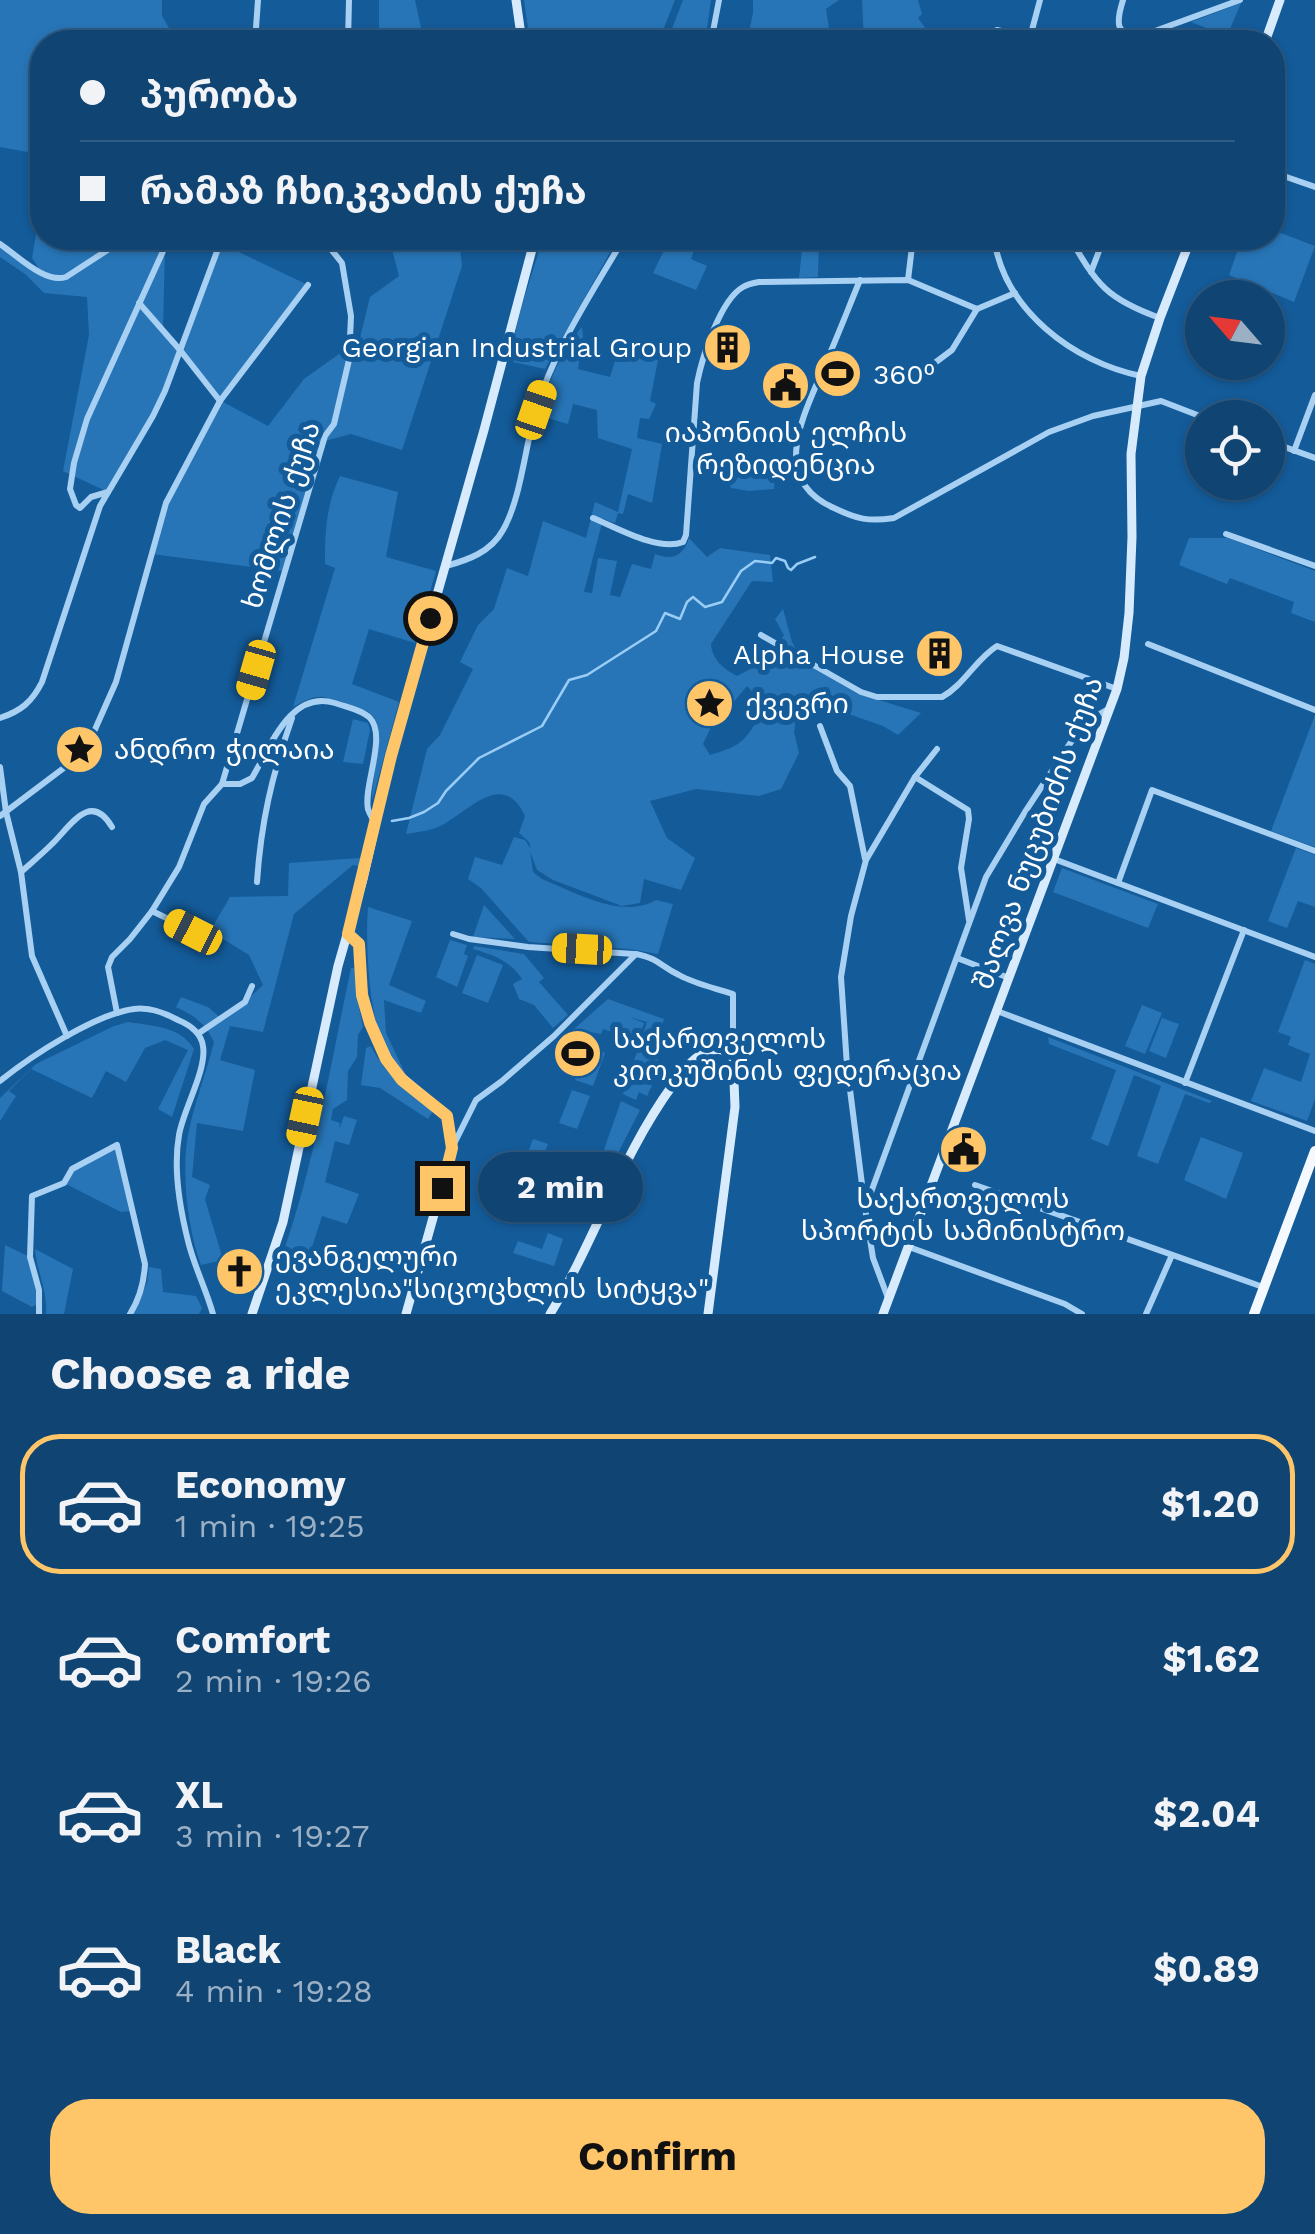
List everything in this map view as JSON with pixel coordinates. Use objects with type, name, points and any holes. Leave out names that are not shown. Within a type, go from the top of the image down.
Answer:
[{"type":"main road","points":[[516,0],[520,30]]},
{"type":"main road","points":[[1269,30],[1280,0]]},
{"type":"main road","points":[[252,1314],[283,1222],[328,1009],[412,676],[532,250]]},
{"type":"main road","name":"შალვა ნუცუბიძის ქუჩა","points":[[884,1314],[1117,689],[1132,586],[1130,480],[1141,376],[1186,250]]},
{"type":"main road","points":[[348,934],[359,944],[362,995],[386,1059],[402,1080],[447,1116],[452,1148],[406,1314]]},
{"type":"main road","points":[[550,1314],[662,1100],[701,1054],[722,1049],[732,1056],[735,1107],[708,1314]]},
{"type":"main road","points":[[1254,1314],[1315,1151]]},
{"type":"street","points":[[256,30],[258,0]]},
{"type":"street","points":[[348,30],[349,0]]},
{"type":"street","points":[[714,30],[720,0]]},
{"type":"street","points":[[1032,30],[1040,0]]},
{"type":"street","points":[[1121,30],[1118,16],[1123,0]]},
{"type":"street","points":[[1160,30],[1240,0]]},
{"type":"street","points":[[1285,177],[1315,188]]},
{"type":"street","points":[[0,244],[48,278],[58,280],[108,250]]},
{"type":"street","points":[[108,492],[90,497],[80,508],[70,490],[72,476],[87,418],[163,250]]},
{"type":"street","points":[[0,718],[26,706],[42,682],[100,506],[153,416],[218,250]]},
{"type":"street","name":"ხომლის ქუჩა","points":[[117,1013],[108,967],[180,867],[204,804],[222,784],[320,452],[334,424],[349,360],[350,316],[342,263],[332,250]]},
{"type":"street","points":[[444,566],[482,553],[503,532],[544,387],[566,338],[617,250]]},
{"type":"street","points":[[908,280],[912,250]]},
{"type":"street","points":[[997,250],[1015,293],[1059,341],[1106,367],[1141,376]]},
{"type":"street","points":[[1077,250],[1104,290],[1127,305],[1160,318]]},
{"type":"street","points":[[1091,274],[1100,250]]},
{"type":"street","points":[[860,280],[796,442],[803,485],[818,500],[862,520],[894,518],[1048,432],[1093,416],[1161,401],[1185,410]]},
{"type":"street","points":[[594,518],[667,545],[683,542],[700,364],[728,303],[746,285],[908,280],[977,309]]},
{"type":"street","points":[[3,814],[85,752],[116,682],[166,503],[220,401],[308,285]]},
{"type":"street","points":[[924,371],[952,350],[977,309],[1015,293]]},
{"type":"street","points":[[139,303],[220,401]]},
{"type":"street","points":[[1294,450],[1315,395]]},
{"type":"street","points":[[1285,447],[1315,458]]},
{"type":"street","points":[[1226,534],[1315,566]]},
{"type":"street","points":[[761,635],[861,692],[877,697],[942,697],[997,646],[1117,689]]},
{"type":"street","points":[[1148,644],[1315,710]]},
{"type":"street","points":[[222,784],[240,784],[252,778],[279,730],[295,711],[308,702],[328,701],[354,709],[371,719],[375,728],[368,809],[375,822]]},
{"type":"street","points":[[865,1208],[986,877],[1070,742],[1090,720],[1111,708]]},
{"type":"street","points":[[257,882],[266,800],[295,711]]},
{"type":"street","points":[[820,726],[837,772],[850,786],[866,860]]},
{"type":"street","points":[[889,1300],[874,1258],[865,1208],[847,1066],[841,977],[866,860],[914,777],[937,749]]},
{"type":"street","points":[[0,767],[3,814],[21,872],[32,956],[68,1036]]},
{"type":"street","points":[[914,777],[968,810],[970,819],[961,868],[969,920]]},
{"type":"street","points":[[1118,883],[1152,790],[1315,851]]},
{"type":"street","points":[[21,872],[76,816],[90,810],[106,816],[112,827]]},
{"type":"street","points":[[1054,859],[1315,957]]},
{"type":"street","points":[[152,911],[193,932]]},
{"type":"street","points":[[1185,1083],[1244,930]]},
{"type":"street","points":[[453,934],[528,946],[636,954],[660,961],[673,973],[732,994],[732,1056]]},
{"type":"street","points":[[452,1148],[476,1100],[554,1036],[636,954]]},
{"type":"street","points":[[956,958],[1009,978]]},
{"type":"street","points":[[199,1034],[245,1002],[252,986]]},
{"type":"street","points":[[0,1081],[33,1056],[117,1013],[134,1009],[156,1011],[189,1025],[199,1034],[204,1048],[179,1135],[177,1160],[188,1242],[213,1314]]},
{"type":"street","points":[[997,1012],[1315,1132]]},
{"type":"street","points":[[447,1116],[457,1119],[469,1112]]},
{"type":"street","points":[[39,1314],[39,1290],[30,1256],[32,1196],[64,1183],[72,1169],[117,1145],[145,1264],[139,1299],[130,1314]]},
{"type":"street","points":[[975,1185],[1264,1287]]},
{"type":"street","points":[[908,1247],[1065,1304],[1082,1314]]},
{"type":"street","points":[[1146,1314],[1172,1254]]},
{"type":"shaded area","points":[[0,0],[162,0],[162,16],[175,30],[30,30],[30,153],[0,147]]},
{"type":"shaded area","points":[[379,0],[415,0],[421,30],[379,30]]},
{"type":"shaded area","points":[[524,0],[675,0],[663,30],[528,30]]},
{"type":"shaded area","points":[[683,0],[711,0],[707,30],[672,30]]},
{"type":"shaded area","points":[[753,0],[839,0],[826,9],[829,30],[749,30]]},
{"type":"shaded area","points":[[862,0],[918,0],[922,14],[918,18],[927,30],[863,30]]},
{"type":"shaded area","points":[[1241,3],[1230,30],[1212,30],[1191,22]]},
{"type":"shaded area","points":[[1285,235],[1315,246],[1294,302],[1285,298],[1285,280],[1241,280],[1229,275],[1238,250],[1285,250]]},
{"type":"shaded area","points":[[0,246],[45,278],[32,258],[33,250],[165,250],[163,330],[180,349],[217,250],[235,250],[308,285],[221,401],[268,426],[304,379],[339,354],[356,354],[370,297],[399,276],[392,250],[460,250],[462,266],[402,450],[351,434],[321,442],[282,571],[152,554],[166,503],[220,401],[181,351],[165,391],[108,492],[63,471],[89,335],[87,297],[44,293],[0,257]]},
{"type":"shaded area","points":[[539,250],[611,250],[545,369],[513,362],[518,321]]},
{"type":"shaded area","points":[[664,250],[694,250],[691,259],[707,266],[696,290],[653,273]]},
{"type":"shaded area","points":[[802,250],[819,250],[818,277],[799,278]]},
{"type":"shaded area","points":[[582,327],[578,369],[610,377],[618,351],[658,360],[650,401],[656,404],[649,419],[640,418],[637,438],[662,444],[652,503],[628,494],[623,514],[618,513],[615,523],[603,519],[584,592],[592,593],[598,558],[617,561],[610,595],[620,597],[632,564],[651,569],[655,554],[676,555],[689,538],[707,557],[720,548],[770,555],[773,582],[752,581],[711,644],[720,663],[737,676],[758,665],[766,651],[776,649],[784,635],[775,619],[783,609],[792,642],[803,662],[856,693],[921,713],[898,735],[808,700],[797,708],[794,732],[799,753],[781,789],[759,796],[696,789],[650,801],[667,838],[695,858],[681,890],[644,879],[640,903],[622,906],[553,880],[537,870],[530,851],[533,872],[584,897],[614,906],[628,907],[643,905],[656,900],[673,904],[658,954],[529,942],[481,888],[468,879],[475,857],[502,865],[514,837],[525,840],[531,849],[529,842],[519,833],[525,816],[506,795],[484,798],[438,827],[406,834],[427,749],[440,735],[473,669],[460,662],[478,625],[494,609],[507,568],[528,576],[543,521],[586,538],[595,502],[618,512],[632,449],[598,438],[597,410],[573,404],[568,424],[540,416],[556,369]],"holes":[[[747,686],[773,705],[774,712],[758,718],[739,743],[710,755],[703,744],[715,719],[709,707],[727,710]]]},
{"type":"shaded area","points":[[727,463],[776,463],[774,489],[731,488]]},
{"type":"shaded area","points":[[340,476],[398,492],[386,557],[436,571],[415,643],[369,629],[352,684],[399,702],[372,801],[378,744],[373,716],[323,697],[293,707],[335,568],[325,564],[325,541],[329,508]]},
{"type":"shaded area","points":[[1189,538],[1228,538],[1315,571],[1315,622],[1291,613],[1294,602],[1230,578],[1227,584],[1179,565]]},
{"type":"shaded area","points":[[1315,715],[1315,847],[1271,831]]},
{"type":"shaded area","points":[[353,719],[368,723],[370,730],[363,764],[343,762]]},
{"type":"shaded area","points":[[1296,848],[1315,855],[1315,907],[1298,901],[1287,928],[1268,921]]},
{"type":"shaded area","points":[[360,858],[359,866],[353,865],[294,914],[263,1032],[230,1026],[220,1060],[255,1070],[243,1131],[197,1123],[192,1177],[210,1185],[205,1199],[223,1260],[201,1265],[190,1220],[186,1156],[192,1116],[214,1042],[199,1021],[176,1007],[181,997],[208,1007],[222,1019],[263,985],[249,955],[210,931],[230,897],[288,896],[289,863]]},
{"type":"shaded area","points":[[1062,868],[1158,904],[1148,928],[1053,892]]},
{"type":"shaded area","points":[[484,905],[515,939],[473,937]]},
{"type":"shaded area","points":[[368,907],[412,921],[389,985],[426,1001],[421,1013],[384,1000],[386,1033],[405,1073],[393,1063],[376,1023],[367,946]]},
{"type":"shaded area","points":[[450,940],[467,945],[464,954],[468,956],[457,987],[436,977]]},
{"type":"shaded area","points":[[474,946],[524,954],[544,978],[539,982],[568,1015],[553,1028],[534,1005],[519,999],[513,984],[522,979],[517,973],[501,959],[473,949]]},
{"type":"shaded area","points":[[477,955],[503,965],[488,1003],[462,993]]},
{"type":"shaded area","points":[[1305,960],[1315,964],[1315,1099],[1307,1121],[1251,1101],[1264,1068],[1301,1082],[1310,1054],[1288,1045],[1291,1037],[1278,1032]]},
{"type":"shaded area","points":[[351,968],[356,968],[363,1027],[358,1035],[357,1057],[348,1071],[347,1100],[333,1109],[331,1120],[340,1123],[339,1130],[344,1116],[357,1120],[349,1145],[335,1141],[325,1182],[359,1194],[347,1224],[322,1216],[304,1272],[279,1264],[312,1155]]},
{"type":"shaded area","points":[[608,999],[664,1019],[659,1036],[660,1055],[648,1082],[652,1085],[647,1096],[639,1092],[636,1100],[623,1094],[647,1022],[629,1017],[644,1023],[638,1041],[603,1029],[601,1034],[574,1029]]},
{"type":"shaded area","points":[[1142,1005],[1162,1013],[1145,1054],[1125,1046]]},
{"type":"shaded area","points":[[1162,1018],[1179,1024],[1166,1058],[1149,1051]]},
{"type":"shaded area","points":[[128,1022],[174,1031],[194,1049],[172,1117],[158,1109],[188,1050],[165,1040],[145,1048],[126,1082],[106,1071],[92,1098],[31,1069],[9,1091],[16,1096],[0,1121],[0,1098],[36,1064]]},
{"type":"shaded area","points":[[1048,1037],[1212,1101],[1185,1094],[1158,1164],[1137,1156],[1161,1086],[1134,1075],[1108,1146],[1091,1139],[1116,1070],[1049,1044]]},
{"type":"shaded area","points":[[371,1046],[390,1075],[433,1111],[428,1119],[380,1088],[361,1085],[366,1048]]},
{"type":"shaded area","points":[[587,1046],[605,1053],[593,1086],[575,1080]]},
{"type":"shaded area","points":[[572,1090],[590,1096],[577,1129],[559,1123]]},
{"type":"shaded area","points":[[621,1101],[640,1110],[592,1204],[586,1201]]},
{"type":"shaded area","points":[[1201,1137],[1243,1153],[1226,1199],[1184,1180]]},
{"type":"shaded area","points":[[533,1139],[548,1144],[530,1189],[516,1184]]},
{"type":"shaded area","points":[[117,1145],[131,1211],[121,1212],[64,1183],[77,1164]]},
{"type":"shaded area","points":[[548,1233],[563,1239],[554,1266],[513,1253],[518,1241],[542,1249]]},
{"type":"shaded area","points":[[5,1245],[30,1257],[39,1303],[32,1307],[2,1291]]},
{"type":"shaded area","points":[[35,1249],[73,1269],[64,1314],[46,1314]]},
{"type":"shaded area","points":[[149,1267],[161,1269],[163,1292],[196,1296],[202,1308],[199,1314],[133,1314],[147,1283]]},
{"type":"waterway","points":[[392,821],[424,812],[438,803],[479,758],[542,726],[569,680],[587,675],[656,631],[665,613],[680,619],[693,597],[705,607],[722,602],[741,571],[755,561],[772,563],[776,558],[785,561],[791,570],[815,557]]},
{"type":"place","name":"Georgian Industrial Group","points":[[727,347]]},
{"type":"place","name":"360⁰","points":[[838,374]]},
{"type":"place","name":"იაპონიის ელჩის რეზიდენცია","points":[[786,385]]},
{"type":"place","name":"Alpha House","points":[[940,654]]},
{"type":"place","name":"ქვევრი","points":[[710,703]]},
{"type":"place","name":"ანდრო ჭილაია","points":[[79,749]]},
{"type":"place","name":"საქართველოს კიოკუშინის ფედერაცია","points":[[578,1054]]},
{"type":"place","name":"საქართველოს სპორტის სამინისტრო","points":[[963,1150]]},
{"type":"place","name":"ევანგელური ეკლესია\"სიცოცხლის სიტყვა\"","points":[[240,1272]]},
{"type":"route","points":[[430,618],[391,756],[348,934],[359,944],[362,995],[386,1059],[402,1080],[447,1116],[452,1148],[442,1188]]}]
